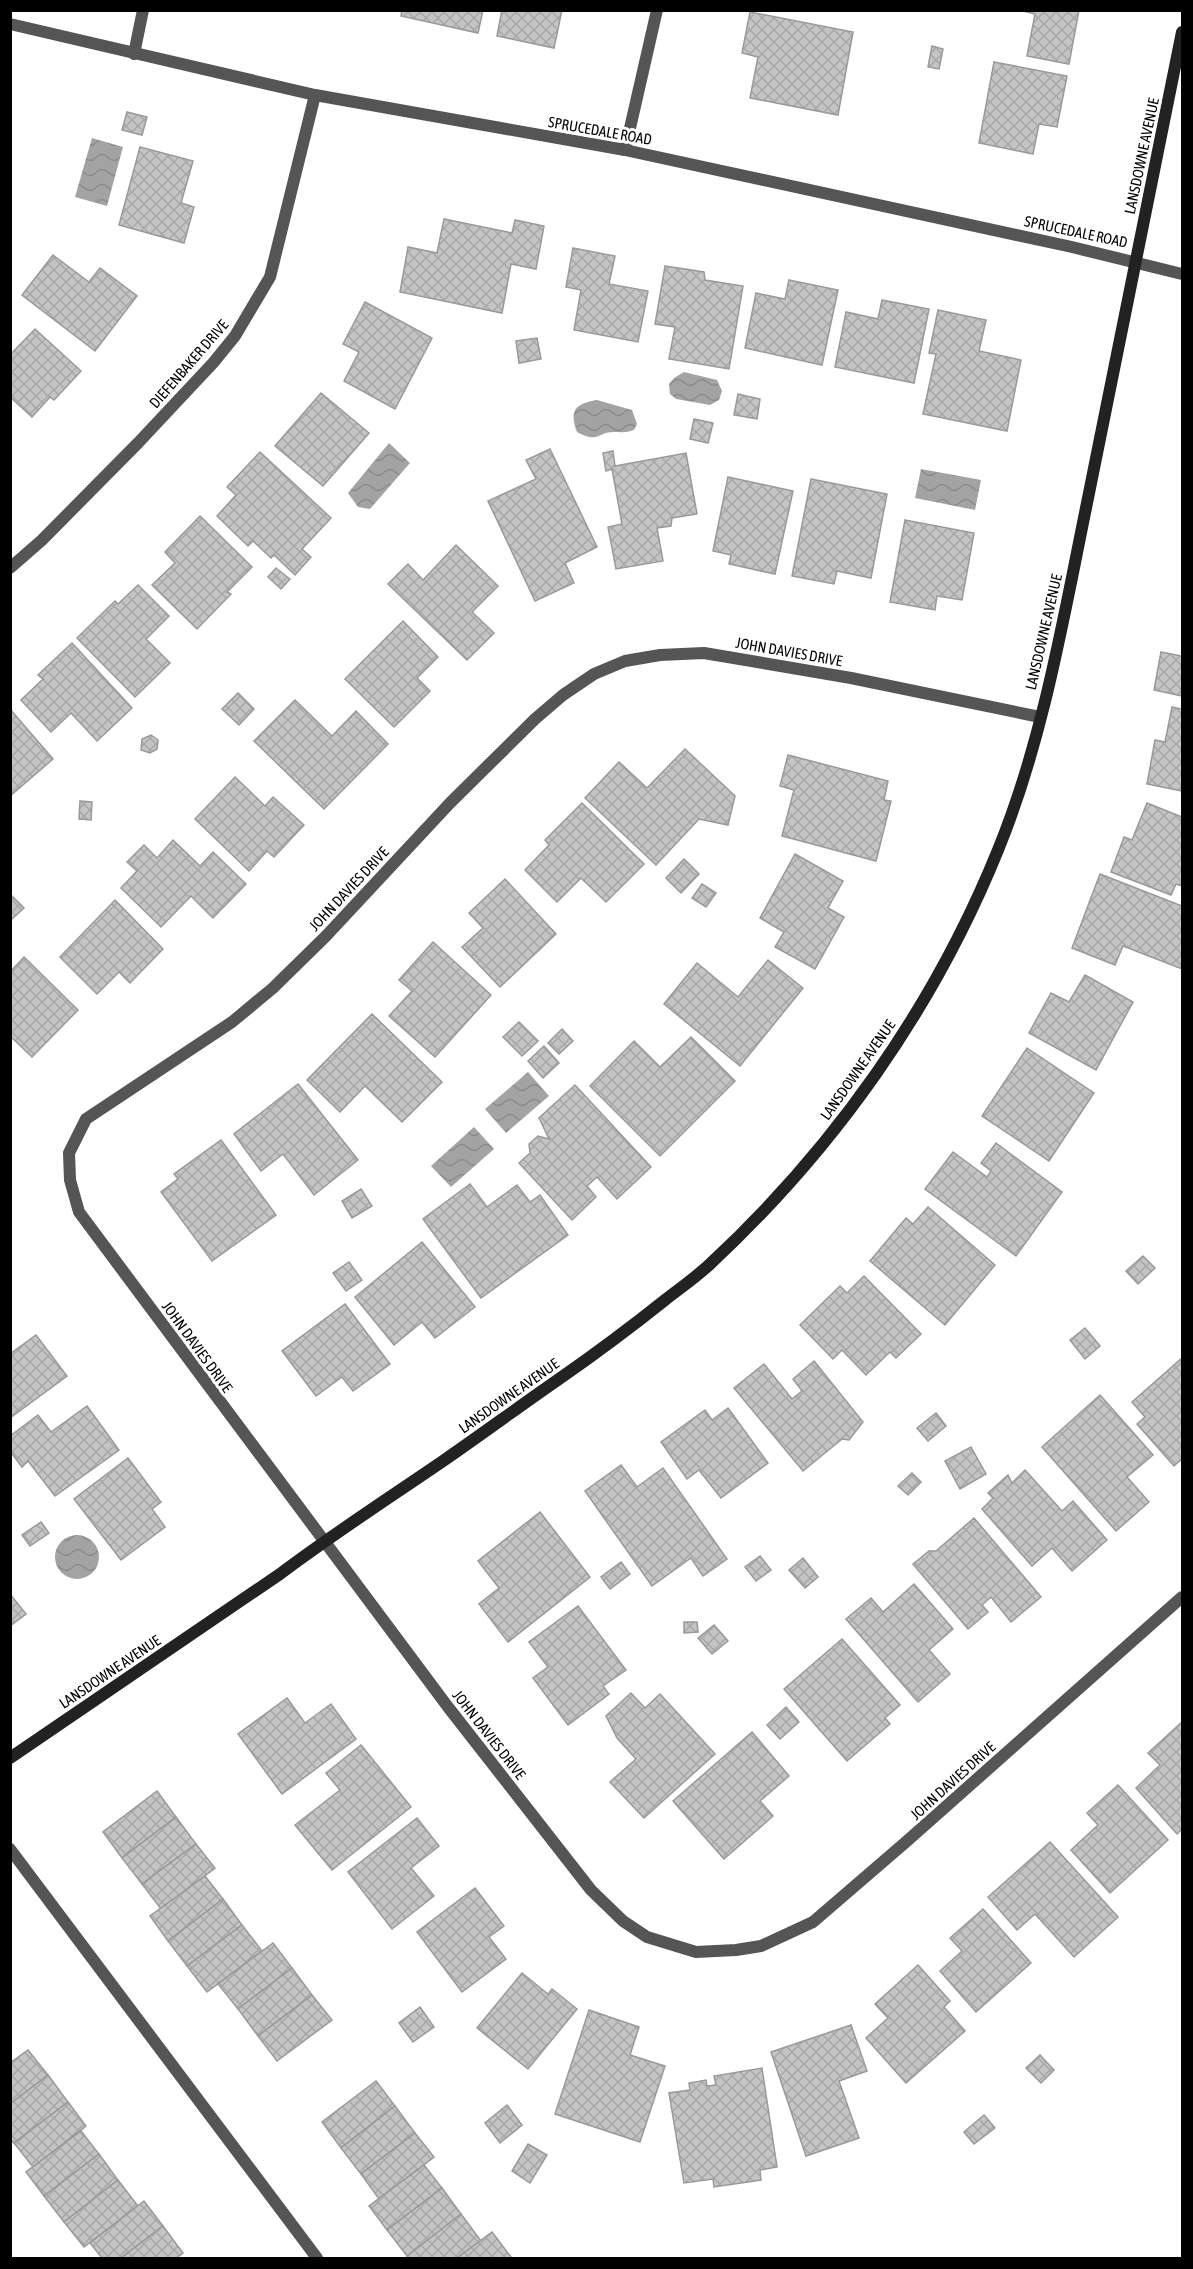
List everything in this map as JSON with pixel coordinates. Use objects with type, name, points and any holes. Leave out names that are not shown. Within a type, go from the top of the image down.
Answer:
[{"type":"main road","name":"LANSDOWNE AVENUE","points":[[10,1758],[454,1454],[610,1344],[705,1268],[777,1197],[858,1099],[896,1046],[931,987],[978,897],[1016,801],[1040,717],[1060,634],[1182,32]]},
{"type":"street","points":[[134,54],[143,10]]},
{"type":"street","points":[[626,150],[657,10]]},
{"type":"street","name":"SPRUCEDALE ROAD","points":[[10,24],[315,95],[626,150],[1136,261],[1182,274]]},
{"type":"street","name":"DIEFENBAKER DRIVE","points":[[10,568],[42,540],[146,435],[235,336],[270,277],[315,95]]},
{"type":"street","name":"JOHN DAVIES DRIVE","points":[[1040,717],[851,678],[704,653],[660,655],[625,661],[594,674],[563,695],[535,719],[450,803],[326,936],[273,988],[207,1040],[86,1119],[69,1153],[70,1180],[79,1212],[429,1683],[591,1890],[623,1922],[647,1937],[696,1952],[761,1946],[813,1922],[1182,1597]]},
{"type":"street","points":[[10,1849],[317,2259]]},
{"type":"water","points":[[92,138],[123,147],[107,206],[75,197]]},
{"type":"water","points":[[684,372],[717,380],[722,391],[719,400],[710,405],[676,399],[670,394],[669,384]]},
{"type":"water","points":[[597,400],[632,410],[637,424],[634,430],[608,432],[594,437],[577,432],[574,418],[576,409],[583,404]]},
{"type":"water","points":[[389,443],[410,463],[370,509],[358,507],[348,493]]},
{"type":"water","points":[[921,469],[981,480],[975,510],[915,498]]},
{"type":"water","points":[[528,1072],[549,1096],[506,1133],[485,1109]]},
{"type":"water","points":[[474,1127],[494,1149],[451,1187],[431,1166]]},
{"type":"water","points":[[77,1535],[92,1542],[99,1557],[92,1572],[77,1579],[62,1572],[55,1557],[62,1542]]},
{"type":"building","points":[[402,10],[483,10],[478,33],[401,16]]},
{"type":"building","points":[[502,10],[562,10],[554,48],[497,36]]},
{"type":"building","points":[[1019,10],[1079,10],[1069,64],[1027,56],[1035,14]]},
{"type":"building","points":[[750,12],[853,32],[838,115],[750,98],[758,57],[742,53]]},
{"type":"building","points":[[932,46],[943,49],[939,69],[928,67]]},
{"type":"building","points":[[994,62],[1067,76],[1057,127],[1039,124],[1033,154],[979,143]]},
{"type":"building","points":[[127,112],[147,117],[142,135],[122,130]]},
{"type":"building","points":[[140,147],[193,161],[181,203],[194,207],[184,243],[119,225]]},
{"type":"building","points":[[444,219],[512,233],[515,220],[544,226],[536,269],[511,264],[502,313],[400,292],[408,247],[437,253]]},
{"type":"building","points":[[573,248],[615,256],[609,284],[648,291],[638,342],[574,330],[581,290],[566,287]]},
{"type":"building","points":[[53,255],[89,282],[100,268],[137,296],[95,351],[22,295]]},
{"type":"building","points":[[665,266],[704,272],[705,280],[743,286],[729,369],[669,359],[675,327],[655,324]]},
{"type":"building","points":[[789,280],[838,290],[822,365],[745,348],[756,293],[785,299]]},
{"type":"building","points":[[882,300],[929,309],[914,383],[835,367],[846,312],[878,319]]},
{"type":"building","points":[[365,302],[432,338],[395,409],[344,381],[359,352],[343,344]]},
{"type":"building","points":[[938,310],[986,320],[979,351],[1021,360],[1007,431],[923,414],[936,354],[929,353]]},
{"type":"building","points":[[35,329],[81,371],[54,400],[50,397],[32,417],[10,397],[10,355]]},
{"type":"building","points":[[537,338],[541,359],[519,363],[516,341]]},
{"type":"building","points":[[321,393],[369,433],[323,486],[275,446]]},
{"type":"building","points":[[738,394],[760,399],[757,419],[734,415]]},
{"type":"building","points":[[694,419],[713,423],[708,443],[690,439]]},
{"type":"building","points":[[550,449],[597,547],[565,563],[574,583],[535,601],[488,501],[536,479],[526,460]]},
{"type":"building","points":[[613,451],[615,466],[686,453],[697,514],[672,518],[671,526],[657,528],[663,561],[616,569],[608,527],[622,524],[612,469],[606,471],[603,453]]},
{"type":"building","points":[[260,452],[331,518],[302,549],[311,557],[295,575],[274,555],[271,558],[253,541],[248,546],[217,516],[236,495],[227,487]]},
{"type":"building","points":[[728,477],[793,491],[775,574],[729,564],[731,555],[713,551]]},
{"type":"building","points":[[811,479],[887,494],[871,578],[837,571],[834,584],[792,576]]},
{"type":"building","points":[[200,516],[252,567],[227,592],[231,594],[197,629],[152,585],[175,563],[165,552]]},
{"type":"building","points":[[905,520],[974,533],[962,600],[937,596],[935,610],[890,602]]},
{"type":"building","points":[[456,545],[498,586],[472,612],[494,633],[467,660],[388,584],[408,564],[423,580]]},
{"type":"building","points":[[276,568],[290,579],[281,589],[268,577]]},
{"type":"building","points":[[138,585],[169,616],[146,639],[170,663],[135,697],[77,638],[115,601],[118,604]]},
{"type":"building","points":[[403,621],[438,657],[417,678],[430,691],[394,727],[345,679]]},
{"type":"building","points":[[72,643],[132,708],[97,741],[71,713],[51,732],[21,700],[43,679],[38,675]]},
{"type":"building","points":[[1161,652],[1182,656],[1182,696],[1154,690]]},
{"type":"building","points":[[238,693],[254,709],[239,725],[222,709]]},
{"type":"building","points":[[295,700],[332,736],[356,711],[388,744],[324,809],[254,741]]},
{"type":"building","points":[[1172,707],[1182,709],[1182,791],[1147,784],[1155,740],[1165,742]]},
{"type":"building","points":[[10,709],[53,759],[10,796]]},
{"type":"building","points":[[151,735],[158,740],[157,749],[150,753],[141,750],[142,739]]},
{"type":"building","points":[[685,749],[735,796],[728,825],[699,819],[656,865],[585,798],[619,762],[647,788]]},
{"type":"building","points":[[788,755],[888,781],[884,800],[891,801],[876,861],[782,836],[794,790],[780,786]]},
{"type":"building","points":[[235,777],[265,806],[273,797],[304,825],[274,857],[267,851],[249,871],[195,819]]},
{"type":"building","points":[[80,801],[92,802],[91,820],[79,819]]},
{"type":"building","points":[[582,803],[644,864],[606,902],[581,878],[557,902],[525,870],[549,845],[545,840]]},
{"type":"building","points":[[1147,803],[1182,817],[1182,886],[1176,884],[1171,895],[1111,872],[1124,837],[1132,840]]},
{"type":"building","points":[[173,840],[200,866],[213,852],[246,884],[213,918],[191,896],[161,927],[121,888],[137,871],[127,862],[144,845],[157,858]]},
{"type":"building","points":[[795,854],[843,881],[828,908],[844,917],[815,969],[775,947],[784,932],[760,918]]},
{"type":"building","points":[[684,859],[699,874],[681,893],[666,878]]},
{"type":"building","points":[[1100,874],[1182,906],[1182,969],[1123,946],[1115,965],[1072,948]]},
{"type":"building","points":[[505,879],[556,934],[500,987],[462,947],[483,928],[469,913]]},
{"type":"building","points":[[702,884],[716,893],[706,907],[692,898]]},
{"type":"building","points":[[11,895],[24,908],[12,919],[10,917]]},
{"type":"building","points":[[115,900],[163,949],[130,983],[119,972],[97,994],[60,957]]},
{"type":"building","points":[[433,942],[491,995],[435,1057],[389,1016],[412,991],[399,980]]},
{"type":"building","points":[[24,957],[78,1010],[32,1057],[10,1036],[10,972]]},
{"type":"building","points":[[768,960],[803,988],[740,1066],[664,1004],[697,963],[738,997]]},
{"type":"building","points":[[1085,975],[1133,1002],[1096,1070],[1029,1033],[1051,993],[1069,1002]]},
{"type":"building","points":[[372,1014],[442,1082],[402,1122],[365,1086],[340,1112],[307,1080]]},
{"type":"building","points":[[519,1022],[538,1041],[522,1056],[503,1037]]},
{"type":"building","points":[[562,1029],[573,1041],[559,1054],[548,1043]]},
{"type":"building","points":[[691,1037],[735,1081],[660,1156],[590,1086],[634,1041],[660,1067]]},
{"type":"building","points":[[544,1046],[559,1063],[543,1078],[528,1061]]},
{"type":"building","points":[[1027,1048],[1094,1093],[1049,1161],[982,1116]]},
{"type":"building","points":[[298,1084],[358,1160],[314,1195],[283,1154],[261,1171],[234,1134]]},
{"type":"building","points":[[575,1085],[651,1167],[617,1199],[597,1177],[587,1186],[596,1197],[572,1220],[519,1163],[530,1153],[529,1144],[538,1136],[549,1139],[539,1118]]},
{"type":"building","points":[[221,1140],[276,1215],[212,1261],[161,1192],[178,1179],[174,1174]]},
{"type":"building","points":[[996,1143],[1062,1192],[1016,1256],[925,1189],[953,1152],[987,1177],[991,1171],[981,1163]]},
{"type":"building","points":[[470,1184],[487,1207],[517,1185],[530,1202],[540,1195],[568,1235],[481,1298],[423,1219]]},
{"type":"building","points":[[361,1189],[372,1206],[352,1218],[342,1201]]},
{"type":"building","points":[[928,1207],[995,1265],[945,1325],[870,1261],[906,1218],[913,1224]]},
{"type":"building","points":[[422,1242],[475,1307],[435,1338],[422,1322],[394,1345],[355,1297]]},
{"type":"building","points":[[1143,1256],[1155,1268],[1138,1284],[1126,1271]]},
{"type":"building","points":[[349,1262],[362,1280],[346,1291],[333,1273]]},
{"type":"building","points":[[864,1276],[921,1334],[896,1358],[890,1352],[866,1375],[842,1350],[833,1359],[800,1325],[840,1286],[847,1293]]},
{"type":"building","points":[[345,1304],[390,1364],[353,1391],[342,1377],[316,1396],[282,1351]]},
{"type":"building","points":[[1085,1328],[1100,1346],[1085,1359],[1070,1340]]},
{"type":"building","points":[[36,1335],[67,1376],[10,1418],[10,1354]]},
{"type":"building","points":[[1182,1358],[1182,1459],[1174,1466],[1137,1424],[1145,1417],[1132,1402]]},
{"type":"building","points":[[814,1361],[863,1422],[849,1440],[842,1439],[803,1471],[734,1388],[764,1364],[792,1399],[802,1391],[793,1379]]},
{"type":"building","points":[[1100,1395],[1153,1455],[1127,1477],[1149,1502],[1116,1531],[1042,1447]]},
{"type":"building","points":[[87,1406],[119,1450],[55,1496],[28,1461],[22,1467],[10,1451],[10,1436],[38,1415],[51,1432]]},
{"type":"building","points":[[728,1408],[768,1463],[721,1498],[699,1470],[687,1479],[661,1442],[705,1410],[712,1420]]},
{"type":"building","points":[[936,1413],[946,1426],[928,1441],[917,1428]]},
{"type":"building","points":[[971,1447],[986,1474],[960,1489],[945,1461]]},
{"type":"building","points":[[128,1458],[161,1502],[152,1509],[165,1527],[121,1560],[74,1499]]},
{"type":"building","points":[[621,1465],[637,1487],[663,1468],[727,1559],[703,1576],[691,1558],[652,1586],[585,1491]]},
{"type":"building","points":[[1025,1470],[1062,1511],[1073,1501],[1107,1540],[1072,1571],[1052,1548],[1032,1566],[982,1509],[993,1498],[988,1493],[1008,1475],[1012,1483]]},
{"type":"building","points":[[912,1473],[921,1482],[908,1495],[898,1486]]},
{"type":"building","points":[[540,1512],[590,1577],[508,1642],[479,1604],[499,1588],[478,1561]]},
{"type":"building","points":[[974,1518],[1041,1597],[1011,1622],[991,1597],[982,1605],[988,1612],[968,1629],[913,1564],[929,1551],[936,1551]]},
{"type":"building","points":[[41,1522],[49,1533],[30,1546],[22,1535]]},
{"type":"building","points":[[760,1556],[771,1570],[756,1581],[745,1567]]},
{"type":"building","points":[[803,1558],[818,1577],[805,1588],[789,1570]]},
{"type":"building","points":[[621,1562],[630,1574],[610,1589],[601,1577]]},
{"type":"building","points":[[914,1584],[953,1629],[929,1650],[950,1674],[918,1702],[846,1619],[871,1598],[883,1612]]},
{"type":"building","points":[[10,1594],[26,1614],[10,1626]]},
{"type":"building","points":[[578,1606],[626,1670],[603,1686],[609,1694],[568,1725],[533,1678],[548,1667],[529,1642]]},
{"type":"building","points":[[684,1622],[697,1622],[698,1632],[684,1633]]},
{"type":"building","points":[[714,1625],[728,1641],[712,1654],[698,1638]]},
{"type":"building","points":[[842,1639],[900,1705],[885,1718],[890,1724],[847,1761],[784,1689]]},
{"type":"building","points":[[631,1693],[645,1708],[660,1694],[715,1754],[644,1818],[610,1782],[636,1759],[617,1738],[606,1716]]},
{"type":"building","points":[[287,1698],[305,1723],[331,1704],[356,1739],[282,1794],[238,1734]]},
{"type":"building","points":[[786,1707],[799,1722],[780,1739],[767,1725]]},
{"type":"building","points":[[1182,1722],[1182,1829],[1177,1834],[1136,1788],[1160,1765],[1148,1753]]},
{"type":"building","points":[[752,1732],[789,1776],[760,1801],[773,1816],[724,1859],[673,1801]]},
{"type":"building","points":[[361,1745],[411,1807],[332,1870],[295,1825],[340,1790],[326,1773]]},
{"type":"building","points":[[1118,1785],[1168,1840],[1110,1893],[1071,1850],[1098,1825],[1087,1813]]},
{"type":"building","points":[[157,1791],[176,1817],[122,1858],[103,1832]]},
{"type":"building","points":[[176,1817],[196,1844],[142,1884],[122,1858]]},
{"type":"building","points":[[417,1818],[439,1846],[411,1868],[434,1896],[392,1929],[348,1872]]},
{"type":"building","points":[[1050,1842],[1118,1917],[1074,1957],[1035,1914],[1017,1930],[988,1897]]},
{"type":"building","points":[[196,1844],[215,1868],[161,1909],[142,1884]]},
{"type":"building","points":[[205,1876],[223,1899],[168,1941],[150,1916]]},
{"type":"building","points":[[475,1888],[504,1926],[489,1937],[506,1959],[462,1992],[417,1932]]},
{"type":"building","points":[[223,1899],[242,1925],[187,1966],[168,1941]]},
{"type":"building","points":[[983,1909],[1031,1963],[976,2012],[940,1971],[962,1951],[950,1938]]},
{"type":"building","points":[[242,1925],[262,1951],[207,1992],[187,1966]]},
{"type":"building","points":[[273,1943],[292,1968],[238,2009],[218,1984]]},
{"type":"building","points":[[918,1965],[950,2001],[944,2007],[965,2031],[906,2083],[866,2038],[888,2018],[875,2004]]},
{"type":"building","points":[[292,1968],[312,1995],[258,2036],[238,2009]]},
{"type":"building","points":[[522,1973],[548,1994],[552,1989],[577,2009],[528,2069],[477,2028]]},
{"type":"building","points":[[312,1995],[332,2020],[277,2061],[258,2036]]},
{"type":"building","points":[[420,2007],[434,2027],[413,2042],[399,2023]]},
{"type":"building","points":[[589,2010],[639,2027],[630,2055],[665,2066],[640,2142],[555,2114]]},
{"type":"building","points":[[851,2025],[867,2071],[839,2081],[859,2138],[806,2156],[771,2052]]},
{"type":"building","points":[[28,2050],[48,2075],[10,2104],[10,2063]]},
{"type":"building","points":[[1040,2055],[1054,2070],[1041,2083],[1026,2068]]},
{"type":"building","points":[[762,2068],[777,2167],[760,2170],[761,2180],[714,2187],[713,2179],[684,2183],[669,2093],[690,2090],[689,2083],[706,2080],[707,2086],[716,2085],[714,2076]]},
{"type":"building","points":[[48,2075],[68,2102],[14,2143],[10,2139],[10,2104]]},
{"type":"building","points":[[376,2081],[395,2106],[341,2148],[322,2122]]},
{"type":"building","points":[[68,2102],[86,2126],[33,2167],[14,2143]]},
{"type":"building","points":[[507,2105],[522,2125],[500,2143],[485,2123]]},
{"type":"building","points":[[395,2106],[415,2133],[361,2174],[341,2148]]},
{"type":"building","points":[[984,2115],[995,2128],[974,2144],[964,2132]]},
{"type":"building","points":[[81,2131],[99,2154],[44,2196],[26,2172]]},
{"type":"building","points":[[415,2133],[434,2157],[379,2199],[361,2174]]},
{"type":"building","points":[[528,2144],[547,2155],[530,2183],[512,2171]]},
{"type":"building","points":[[99,2154],[118,2180],[64,2222],[44,2196]]},
{"type":"building","points":[[424,2165],[442,2188],[387,2230],[369,2206]]},
{"type":"building","points":[[118,2180],[138,2206],[84,2247],[64,2222]]},
{"type":"building","points":[[442,2188],[461,2214],[407,2256],[387,2230]]},
{"type":"building","points":[[144,2201],[163,2226],[121,2258],[102,2258],[90,2243]]},
{"type":"building","points":[[461,2214],[481,2241],[457,2258],[409,2258],[407,2256]]},
{"type":"building","points":[[163,2226],[183,2253],[176,2258],[121,2258]]},
{"type":"building","points":[[492,2232],[510,2258],[457,2258]]}]
